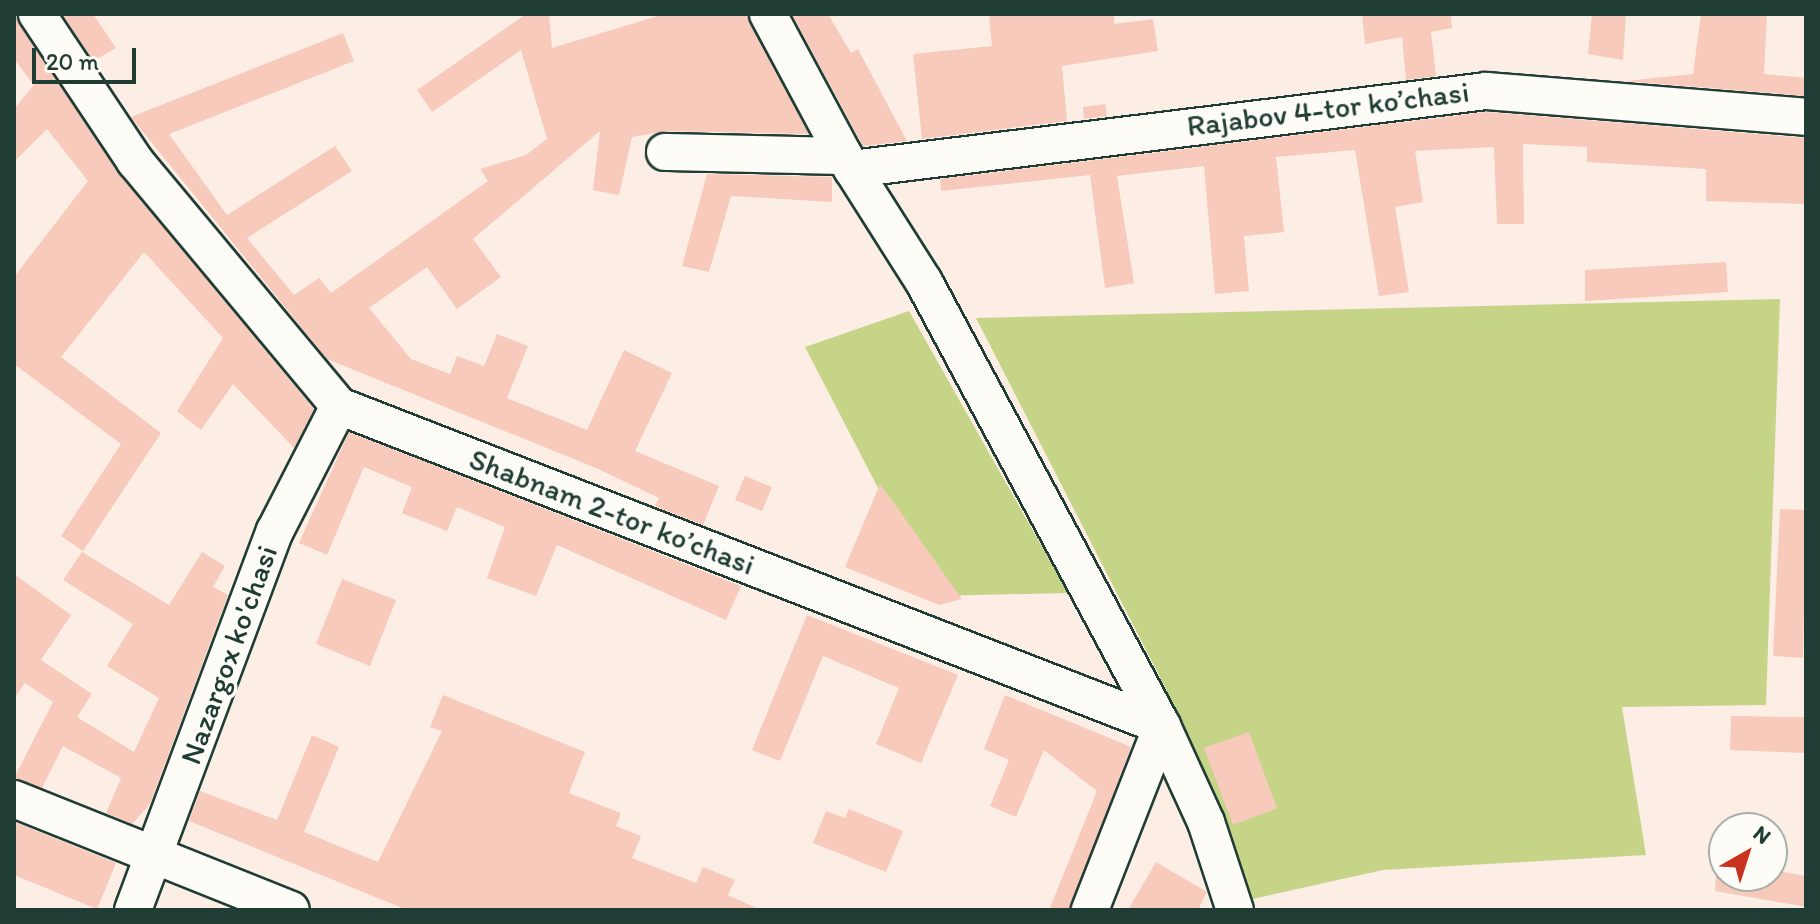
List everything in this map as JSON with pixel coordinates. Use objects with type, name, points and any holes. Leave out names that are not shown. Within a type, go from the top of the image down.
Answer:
[{"type":"street","name":"Shabnam 2-tor koʼchasi","points":[[37,14],[135,161],[339,406],[1162,726]]},
{"type":"street","points":[[768,14],[848,163],[924,282],[1162,726],[1206,822],[1235,910]]},
{"type":"street","name":"Rajabov 4-tor koʼchasi","points":[[665,152],[848,163],[1486,91],[1806,117]]},
{"type":"street","name":"Nazargox ko'chasi","points":[[133,910],[275,531],[339,406]]},
{"type":"street","points":[[1090,910],[1162,726]]},
{"type":"street","points":[[14,799],[291,910]]},
{"type":"green space","points":[[1780,299],[1766,705],[1622,707],[1646,855],[1383,870],[1248,900],[1166,689],[976,318]]},
{"type":"green space","points":[[909,311],[1068,593],[934,596],[805,347]]},
{"type":"building","points":[[14,14],[119,174],[314,409],[294,448],[233,384],[201,430],[177,411],[223,338],[144,252],[61,357],[161,433],[83,551],[61,536],[121,444],[14,364],[14,277],[88,181],[47,129],[14,162],[14,109],[34,85],[14,59]]},
{"type":"building","points":[[62,14],[93,14],[116,48],[93,61]]},
{"type":"building","points":[[526,14],[549,14],[552,48],[664,14],[747,14],[809,134],[665,131],[632,137],[619,195],[593,190],[600,131],[473,239],[501,277],[457,309],[427,267],[369,308],[411,359],[450,374],[457,356],[484,366],[497,334],[528,346],[507,398],[587,430],[624,350],[672,373],[635,451],[719,486],[703,525],[655,506],[659,498],[596,468],[327,359],[131,117],[343,33],[354,61],[169,134],[227,215],[335,146],[352,171],[247,238],[294,295],[319,278],[331,293],[488,181],[480,169],[526,155],[547,139],[521,50],[432,112],[417,90]]},
{"type":"building","points":[[792,14],[828,14],[851,53],[858,49],[907,141],[863,146]]},
{"type":"building","points":[[989,14],[1114,14],[1114,24],[1153,19],[1158,51],[1062,66],[1067,121],[922,139],[913,54],[992,46]]},
{"type":"building","points":[[1362,14],[1451,14],[1452,28],[1431,32],[1436,76],[1406,80],[1402,37],[1365,44]]},
{"type":"building","points":[[1592,14],[1626,14],[1623,60],[1588,54]]},
{"type":"building","points":[[1701,14],[1767,14],[1764,74],[1806,78],[1806,96],[1626,81],[1693,74]]},
{"type":"building","points":[[1105,104],[1107,116],[1084,119],[1083,107]]},
{"type":"building","points":[[1486,112],[1806,138],[1806,204],[1706,201],[1706,169],[1587,162],[1587,147],[1523,144],[1524,224],[1497,224],[1494,147],[1415,151],[1423,202],[1395,207],[1409,292],[1379,296],[1355,150],[1276,157],[1284,232],[1244,236],[1249,291],[1215,294],[1204,166],[1117,176],[1134,283],[1105,288],[1090,175],[941,191],[940,179]]},
{"type":"building","points":[[707,174],[832,177],[832,202],[731,196],[709,272],[682,266]]},
{"type":"building","points":[[1726,262],[1728,292],[1585,301],[1585,270]]},
{"type":"building","points":[[349,432],[741,586],[726,620],[557,545],[536,596],[487,578],[505,527],[457,507],[447,531],[402,513],[412,487],[364,467],[327,555],[299,543]]},
{"type":"building","points":[[745,476],[772,487],[762,511],[735,500]]},
{"type":"building","points":[[880,484],[962,599],[939,605],[845,567]]},
{"type":"building","points":[[1780,509],[1806,510],[1803,658],[1773,656]]},
{"type":"building","points":[[82,552],[169,605],[202,552],[225,566],[213,587],[228,595],[150,804],[132,824],[106,813],[121,778],[63,746],[42,788],[14,778],[53,702],[25,683],[14,699],[14,574],[71,615],[41,660],[92,694],[77,717],[134,752],[159,698],[107,666],[133,624],[63,580]]},
{"type":"building","points":[[342,579],[396,600],[370,666],[316,644]]},
{"type":"building","points":[[807,615],[958,675],[921,763],[876,744],[899,688],[823,656],[780,761],[752,750]]},
{"type":"building","points":[[443,695],[585,752],[569,793],[621,813],[616,826],[641,836],[632,858],[696,883],[703,867],[735,880],[728,895],[761,910],[407,910],[189,821],[200,791],[277,820],[312,735],[339,747],[304,832],[378,862],[442,731],[430,727]]},
{"type":"building","points":[[1005,695],[1131,747],[1069,910],[1049,910],[1097,791],[1044,750],[1016,817],[990,806],[1009,760],[984,749]]},
{"type":"building","points":[[1731,716],[1806,717],[1806,753],[1730,750]]},
{"type":"building","points":[[1249,732],[1277,808],[1233,825],[1204,748]]},
{"type":"building","points":[[849,809],[903,831],[886,872],[813,843],[826,811],[845,818]]},
{"type":"building","points":[[14,822],[116,863],[97,909],[14,875]]},
{"type":"building","points":[[1156,862],[1207,892],[1198,910],[1128,910]]},
{"type":"building","points":[[1788,873],[1806,876],[1806,907],[1721,892],[1788,892]]}]
